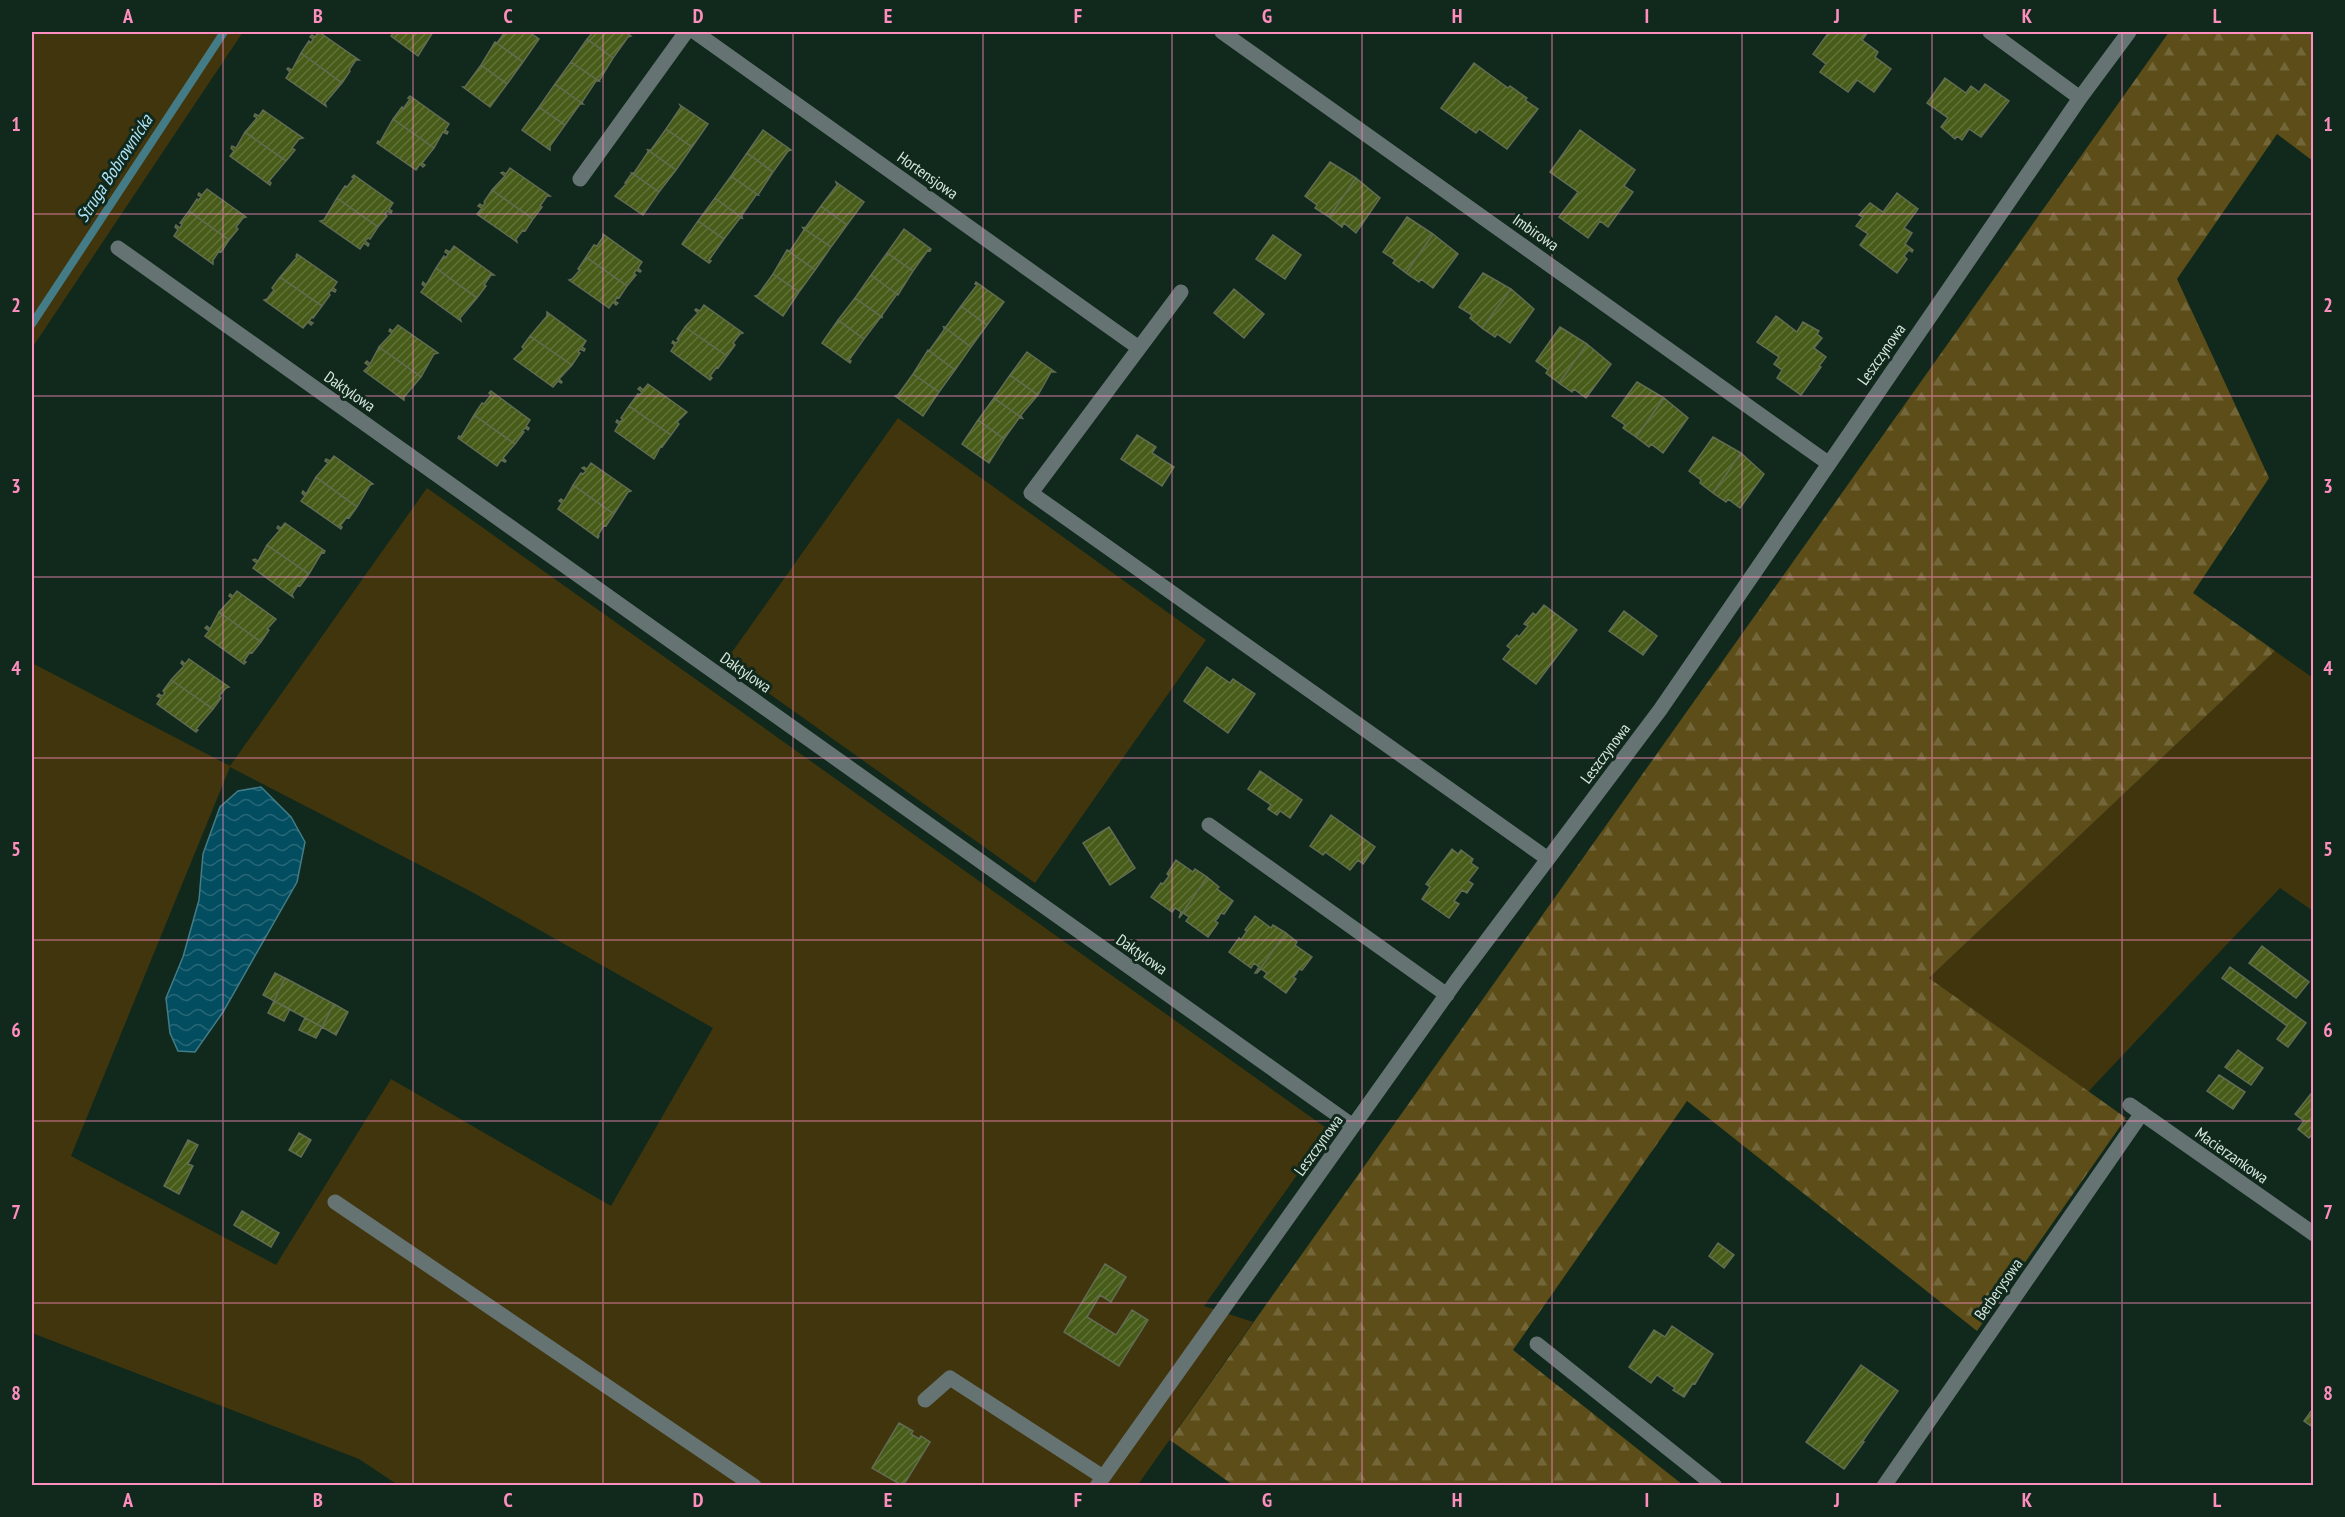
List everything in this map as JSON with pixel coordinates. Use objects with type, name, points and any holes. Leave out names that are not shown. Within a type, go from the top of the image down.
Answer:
[{"type":"street","points":[[580,179],[686,32]]},
{"type":"street","name":"Hortensjowa","points":[[695,32],[1139,348]]},
{"type":"street","name":"Imbirowa","points":[[1222,32],[1828,463]]},
{"type":"street","points":[[1990,32],[2079,98]]},
{"type":"street","name":"Leszczynowa","points":[[1100,1481],[1447,994],[1660,710],[2079,98],[2129,32]]},
{"type":"street","name":"Daktylowa","points":[[118,248],[1353,1126]]},
{"type":"street","points":[[1181,292],[1031,493],[1548,859]]},
{"type":"street","points":[[1209,825],[1447,994]]},
{"type":"street","name":"Macierzankowa","points":[[2136,1109],[2313,1234]]},
{"type":"street","name":"Berberysowa","points":[[1884,1485],[2136,1109]]},
{"type":"street","points":[[336,1202],[754,1485]]},
{"type":"street","points":[[1537,1344],[1715,1485]]},
{"type":"street","points":[[925,1400],[950,1378],[1100,1481]]},
{"type":"shaded area","points":[[32,32],[243,32],[32,348]]},
{"type":"shaded area","points":[[898,418],[1206,640],[1035,883],[725,662]]},
{"type":"shaded area","points":[[427,488],[1329,1130],[1204,1306],[1253,1322],[1137,1486],[398,1485],[359,1459],[32,1333],[32,663],[230,766]],"holes":[[[230,767],[472,892],[713,1028],[611,1206],[391,1079],[276,1265],[71,1156]]]},
{"type":"shaded area","points":[[2275,651],[2313,678],[2313,911],[2280,888],[2088,1092],[1929,978]]},
{"type":"green space","points":[[2169,32],[2313,32],[2313,161],[2277,134],[2177,279],[2269,478],[2193,593],[2275,651],[1929,978],[2126,1118],[1977,1331],[1687,1101],[1513,1350],[1683,1485],[1233,1485],[1170,1440]]},
{"type":"water","points":[[261,787],[291,817],[305,842],[297,882],[223,1012],[195,1052],[178,1051],[170,1033],[166,998],[183,957],[199,900],[203,854],[220,807],[238,791]]},
{"type":"building","points":[[319,32],[359,60],[356,60],[342,83],[301,53],[309,41],[311,43],[313,39],[310,37],[312,35],[315,37]]},
{"type":"building","points":[[394,32],[433,32],[418,56],[391,36]]},
{"type":"building","points":[[505,32],[529,32],[539,39],[523,62],[495,42],[497,43]]},
{"type":"building","points":[[593,32],[625,32],[631,36],[613,58],[587,39]]},
{"type":"building","points":[[1829,32],[1868,32],[1862,40],[1878,52],[1875,57],[1891,69],[1874,92],[1857,80],[1848,92],[1820,72],[1826,64],[1813,54]]},
{"type":"building","points":[[587,39],[613,58],[599,81],[571,62]]},
{"type":"building","points":[[495,42],[523,62],[507,84],[481,65]]},
{"type":"building","points":[[301,53],[342,83],[325,103],[326,106],[286,78],[290,72],[287,69],[292,70]]},
{"type":"building","points":[[571,62],[599,81],[596,81],[582,102],[583,104],[555,84]]},
{"type":"building","points":[[1474,63],[1508,88],[1510,86],[1527,98],[1525,100],[1538,109],[1507,149],[1479,129],[1476,133],[1441,108]]},
{"type":"building","points":[[481,65],[507,84],[490,107],[463,87]]},
{"type":"building","points":[[1945,78],[1966,93],[1971,86],[1979,92],[1985,84],[2009,101],[1981,137],[1969,129],[1962,140],[1957,136],[1955,139],[1941,127],[1948,118],[1927,103]]},
{"type":"building","points":[[555,84],[583,104],[580,104],[565,125],[539,107]]},
{"type":"building","points":[[410,96],[449,124],[445,130],[447,134],[443,132],[434,148],[393,119],[402,107],[403,109]]},
{"type":"building","points":[[680,105],[708,124],[692,147],[666,129],[681,107]]},
{"type":"building","points":[[539,107],[565,125],[550,146],[550,150],[522,130]]},
{"type":"building","points":[[263,110],[303,138],[299,139],[292,148],[295,150],[286,161],[245,132],[257,118],[255,114],[259,116]]},
{"type":"building","points":[[393,119],[434,148],[422,163],[425,165],[423,167],[420,164],[416,170],[377,143],[380,142]]},
{"type":"building","points":[[666,129],[692,147],[676,170],[648,150],[651,150]]},
{"type":"building","points":[[763,130],[791,150],[773,172],[747,153]]},
{"type":"building","points":[[1580,130],[1635,170],[1624,186],[1633,192],[1608,227],[1600,221],[1588,238],[1559,217],[1578,192],[1550,172]]},
{"type":"building","points":[[245,132],[286,161],[269,181],[270,185],[230,156],[234,151],[232,146],[236,148]]},
{"type":"building","points":[[648,150],[676,170],[659,192],[632,173]]},
{"type":"building","points":[[747,153],[773,172],[758,195],[731,176]]},
{"type":"building","points":[[1330,162],[1356,178],[1329,217],[1315,208],[1317,205],[1305,196]]},
{"type":"building","points":[[510,168],[550,196],[547,196],[533,219],[492,190],[505,176],[501,173],[506,174]]},
{"type":"building","points":[[632,173],[659,192],[643,215],[615,196]]},
{"type":"building","points":[[354,175],[393,203],[389,209],[391,213],[387,211],[385,214],[387,216],[378,227],[337,198]]},
{"type":"building","points":[[731,176],[758,195],[742,218],[715,198]]},
{"type":"building","points":[[1356,178],[1380,198],[1356,233],[1344,223],[1342,227],[1329,217]]},
{"type":"building","points":[[836,182],[864,202],[847,225],[821,206],[837,185]]},
{"type":"building","points":[[207,189],[246,217],[236,227],[238,229],[229,240],[189,211],[201,197],[199,193],[202,195]]},
{"type":"building","points":[[492,190],[533,219],[516,239],[517,242],[477,214],[482,208],[478,206],[480,204],[483,206]]},
{"type":"building","points":[[1897,193],[1918,209],[1904,228],[1912,233],[1905,244],[1913,250],[1912,252],[1909,250],[1904,256],[1907,259],[1897,273],[1860,245],[1868,234],[1856,226],[1863,217],[1859,215],[1870,203],[1883,212]]},
{"type":"building","points":[[337,198],[378,227],[370,239],[365,241],[369,244],[368,246],[364,243],[360,249],[320,221],[324,220]]},
{"type":"building","points":[[715,198],[742,218],[724,239],[698,221]]},
{"type":"building","points":[[821,206],[847,225],[831,247],[803,228]]},
{"type":"building","points":[[189,211],[229,240],[213,260],[213,264],[174,236],[178,230],[176,225],[180,228],[182,224],[180,223]]},
{"type":"building","points":[[1407,217],[1433,234],[1406,273],[1393,263],[1395,260],[1383,252]]},
{"type":"building","points":[[698,221],[724,239],[709,263],[682,244]]},
{"type":"building","points":[[803,228],[831,247],[815,270],[787,250],[790,251],[804,230]]},
{"type":"building","points":[[904,229],[931,249],[913,271],[887,253]]},
{"type":"building","points":[[603,234],[642,262],[638,268],[641,271],[636,270],[634,273],[636,275],[627,286],[586,257],[594,245],[597,246]]},
{"type":"building","points":[[1433,234],[1458,254],[1433,288],[1421,279],[1419,282],[1406,273]]},
{"type":"building","points":[[1273,235],[1301,255],[1285,279],[1256,259]]},
{"type":"building","points":[[454,246],[494,275],[491,275],[477,298],[436,268],[444,256],[446,258],[448,254],[446,250],[450,252]]},
{"type":"building","points":[[787,250],[815,270],[799,292],[773,274]]},
{"type":"building","points":[[887,253],[913,271],[898,295],[871,275]]},
{"type":"building","points":[[297,254],[337,282],[333,288],[335,292],[331,290],[322,306],[280,277]]},
{"type":"building","points":[[586,257],[627,286],[619,298],[617,297],[616,305],[613,302],[609,308],[569,280],[580,270],[578,269]]},
{"type":"building","points":[[436,268],[477,298],[460,318],[461,321],[421,292],[425,287],[423,282],[426,285]]},
{"type":"building","points":[[1483,273],[1511,289],[1482,328],[1470,318],[1472,315],[1459,307]]},
{"type":"building","points":[[773,274],[799,292],[783,316],[755,296]]},
{"type":"building","points":[[871,275],[897,294],[882,317],[855,298]]},
{"type":"building","points":[[280,277],[322,306],[309,321],[313,323],[311,325],[308,322],[303,328],[264,300],[274,290],[272,288]]},
{"type":"building","points":[[976,282],[1004,302],[987,325],[961,306],[977,285]]},
{"type":"building","points":[[1234,289],[1264,314],[1244,338],[1214,313]]},
{"type":"building","points":[[1511,289],[1534,309],[1510,343],[1482,328]]},
{"type":"building","points":[[855,298],[882,317],[864,339],[838,320]]},
{"type":"building","points":[[704,305],[743,333],[733,343],[735,345],[727,356],[685,327],[698,313],[695,310],[700,311]]},
{"type":"building","points":[[961,306],[987,325],[971,347],[944,327]]},
{"type":"building","points":[[547,312],[586,341],[582,347],[584,351],[580,349],[572,365],[530,336],[547,316]]},
{"type":"building","points":[[1776,316],[1797,332],[1803,322],[1819,331],[1817,334],[1822,338],[1814,348],[1826,357],[1801,395],[1777,378],[1782,370],[1774,364],[1779,357],[1757,342]]},
{"type":"building","points":[[838,320],[864,339],[849,360],[850,363],[822,343]]},
{"type":"building","points":[[398,325],[438,353],[434,354],[421,377],[379,347],[392,333],[390,329],[393,331]]},
{"type":"building","points":[[685,327],[727,356],[710,376],[712,378],[710,380],[671,351],[675,345],[673,341],[676,343],[679,340],[677,339]]},
{"type":"building","points":[[944,327],[971,347],[955,370],[929,351]]},
{"type":"building","points":[[1560,327],[1587,344],[1559,383],[1536,361]]},
{"type":"building","points":[[530,336],[572,365],[559,379],[561,383],[558,381],[553,387],[514,359],[524,349],[522,347]]},
{"type":"building","points":[[1587,344],[1611,364],[1586,398],[1574,389],[1572,392],[1559,383]]},
{"type":"building","points":[[379,347],[421,377],[404,400],[364,371],[369,366],[365,363],[367,361],[370,364]]},
{"type":"building","points":[[928,350],[955,370],[939,392],[913,374]]},
{"type":"building","points":[[1027,352],[1055,372],[1051,372],[1038,395],[1010,375]]},
{"type":"building","points":[[913,374],[939,392],[923,416],[895,396]]},
{"type":"building","points":[[1010,375],[1038,395],[1021,415],[1022,418],[994,398]]},
{"type":"building","points":[[1637,382],[1664,398],[1636,437],[1612,416]]},
{"type":"building","points":[[648,384],[687,412],[677,422],[679,424],[671,435],[629,406],[642,392],[638,389],[640,387],[643,390]]},
{"type":"building","points":[[491,391],[530,420],[526,426],[528,430],[525,428],[522,431],[524,432],[515,444],[474,415],[491,395],[489,393]]},
{"type":"building","points":[[994,398],[1022,418],[1019,418],[1004,439],[978,420]]},
{"type":"building","points":[[1664,398],[1688,418],[1663,453],[1651,444],[1649,447],[1636,437]]},
{"type":"building","points":[[629,406],[671,435],[661,446],[654,459],[615,431],[619,424],[617,420],[620,422],[623,419],[621,418]]},
{"type":"building","points":[[474,415],[515,444],[503,458],[505,462],[501,460],[497,466],[458,438],[461,437]]},
{"type":"building","points":[[978,420],[1004,439],[989,463],[962,444]]},
{"type":"building","points":[[1137,435],[1156,447],[1152,453],[1174,467],[1162,486],[1121,459]]},
{"type":"building","points":[[1713,437],[1741,453],[1713,493],[1689,471]]},
{"type":"building","points":[[1741,453],[1764,474],[1740,508],[1728,499],[1726,502],[1713,493]]},
{"type":"building","points":[[334,456],[373,484],[370,485],[357,507],[316,477],[328,463],[326,459],[330,461]]},
{"type":"building","points":[[591,463],[631,491],[628,492],[614,514],[573,485],[581,473],[586,471],[582,468],[587,469]]},
{"type":"building","points":[[316,477],[357,507],[340,526],[341,529],[301,501],[305,496],[303,491],[306,494]]},
{"type":"building","points":[[573,485],[614,514],[606,526],[604,525],[598,538],[558,509],[562,503],[559,501],[561,499],[564,501]]},
{"type":"building","points":[[285,523],[325,551],[322,552],[309,574],[267,545],[280,530],[278,526],[281,528]]},
{"type":"building","points":[[267,545],[309,574],[300,586],[298,585],[292,594],[293,597],[253,568],[257,563],[253,560],[258,561]]},
{"type":"building","points":[[237,591],[276,619],[267,629],[269,630],[261,642],[219,612],[232,598],[230,594],[233,596]]},
{"type":"building","points":[[1544,605],[1577,630],[1536,684],[1503,659],[1511,649],[1507,646],[1517,635],[1519,637],[1528,626],[1524,624]]},
{"type":"building","points":[[1624,611],[1657,636],[1643,655],[1609,631]]},
{"type":"building","points":[[219,612],[261,642],[252,653],[250,652],[244,664],[205,636],[209,631],[205,628],[207,626],[210,629]]},
{"type":"building","points":[[189,659],[229,687],[219,696],[221,698],[213,709],[171,680],[184,666],[182,661],[185,664]]},
{"type":"building","points":[[1207,667],[1230,683],[1233,679],[1255,694],[1228,733],[1184,701]]},
{"type":"building","points":[[171,680],[213,709],[196,732],[157,704],[161,698],[157,696],[165,693],[163,691]]},
{"type":"building","points":[[1260,771],[1302,800],[1290,818],[1280,811],[1277,815],[1268,809],[1271,805],[1248,789]]},
{"type":"building","points":[[1331,815],[1375,847],[1363,864],[1358,860],[1350,870],[1325,852],[1323,855],[1310,846]]},
{"type":"building","points":[[1109,827],[1135,868],[1110,885],[1083,843]]},
{"type":"building","points":[[1452,849],[1458,854],[1461,850],[1473,859],[1471,863],[1478,868],[1468,881],[1473,884],[1467,893],[1462,890],[1454,901],[1459,904],[1449,918],[1422,899],[1430,887],[1426,884]]},
{"type":"building","points":[[1176,860],[1193,872],[1195,869],[1207,877],[1179,918],[1181,912],[1175,908],[1172,912],[1151,897],[1169,876],[1167,874]]},
{"type":"building","points":[[1207,877],[1219,887],[1217,889],[1233,901],[1224,914],[1221,913],[1215,921],[1218,923],[1208,937],[1186,921],[1189,917],[1183,913],[1179,918]]},
{"type":"building","points":[[1255,916],[1271,928],[1273,925],[1286,933],[1257,973],[1255,973],[1259,967],[1254,963],[1251,968],[1229,952],[1239,938],[1241,940]]},
{"type":"building","points":[[1286,933],[1297,942],[1295,945],[1312,957],[1293,977],[1296,979],[1286,993],[1264,977],[1267,973],[1261,969],[1257,973]]},
{"type":"building","points":[[2262,946],[2309,982],[2296,998],[2249,963]]},
{"type":"building","points":[[2230,967],[2306,1023],[2288,1047],[2277,1039],[2287,1026],[2222,978]]},
{"type":"building","points":[[275,973],[285,978],[274,1001],[263,995]]},
{"type":"building","points":[[285,978],[334,1004],[322,1027],[274,1001]]},
{"type":"building","points":[[274,1001],[290,1009],[284,1021],[268,1013]]},
{"type":"building","points":[[334,1004],[348,1012],[336,1035],[322,1027]]},
{"type":"building","points":[[305,1018],[322,1027],[316,1038],[299,1030]]},
{"type":"building","points":[[2238,1050],[2263,1068],[2251,1085],[2225,1067]]},
{"type":"building","points":[[2219,1075],[2245,1092],[2233,1109],[2207,1091]]},
{"type":"building","points":[[2314,1090],[2314,1132],[2309,1138],[2298,1129],[2304,1121],[2295,1114]]},
{"type":"building","points":[[299,1133],[311,1140],[301,1157],[289,1150]]},
{"type":"building","points":[[188,1140],[198,1145],[188,1164],[193,1166],[179,1194],[164,1186]]},
{"type":"building","points":[[242,1211],[279,1233],[271,1247],[234,1225]]},
{"type":"building","points":[[1718,1243],[1734,1255],[1724,1268],[1709,1256]]},
{"type":"building","points":[[1105,1264],[1126,1277],[1111,1302],[1100,1295],[1087,1317],[1116,1335],[1132,1310],[1148,1320],[1119,1366],[1064,1332]]},
{"type":"building","points":[[1672,1326],[1713,1354],[1695,1384],[1693,1383],[1684,1397],[1657,1375],[1651,1383],[1629,1367],[1654,1330],[1665,1337]]},
{"type":"building","points":[[1861,1365],[1898,1391],[1844,1469],[1806,1442]]},
{"type":"building","points":[[2314,1407],[2314,1428],[2304,1421]]},
{"type":"building","points":[[899,1423],[913,1431],[911,1434],[919,1439],[921,1436],[930,1442],[903,1486],[872,1468]]},
{"type":"waterway","name":"Struga Bobrownicka","points":[[32,324],[224,32]]}]
